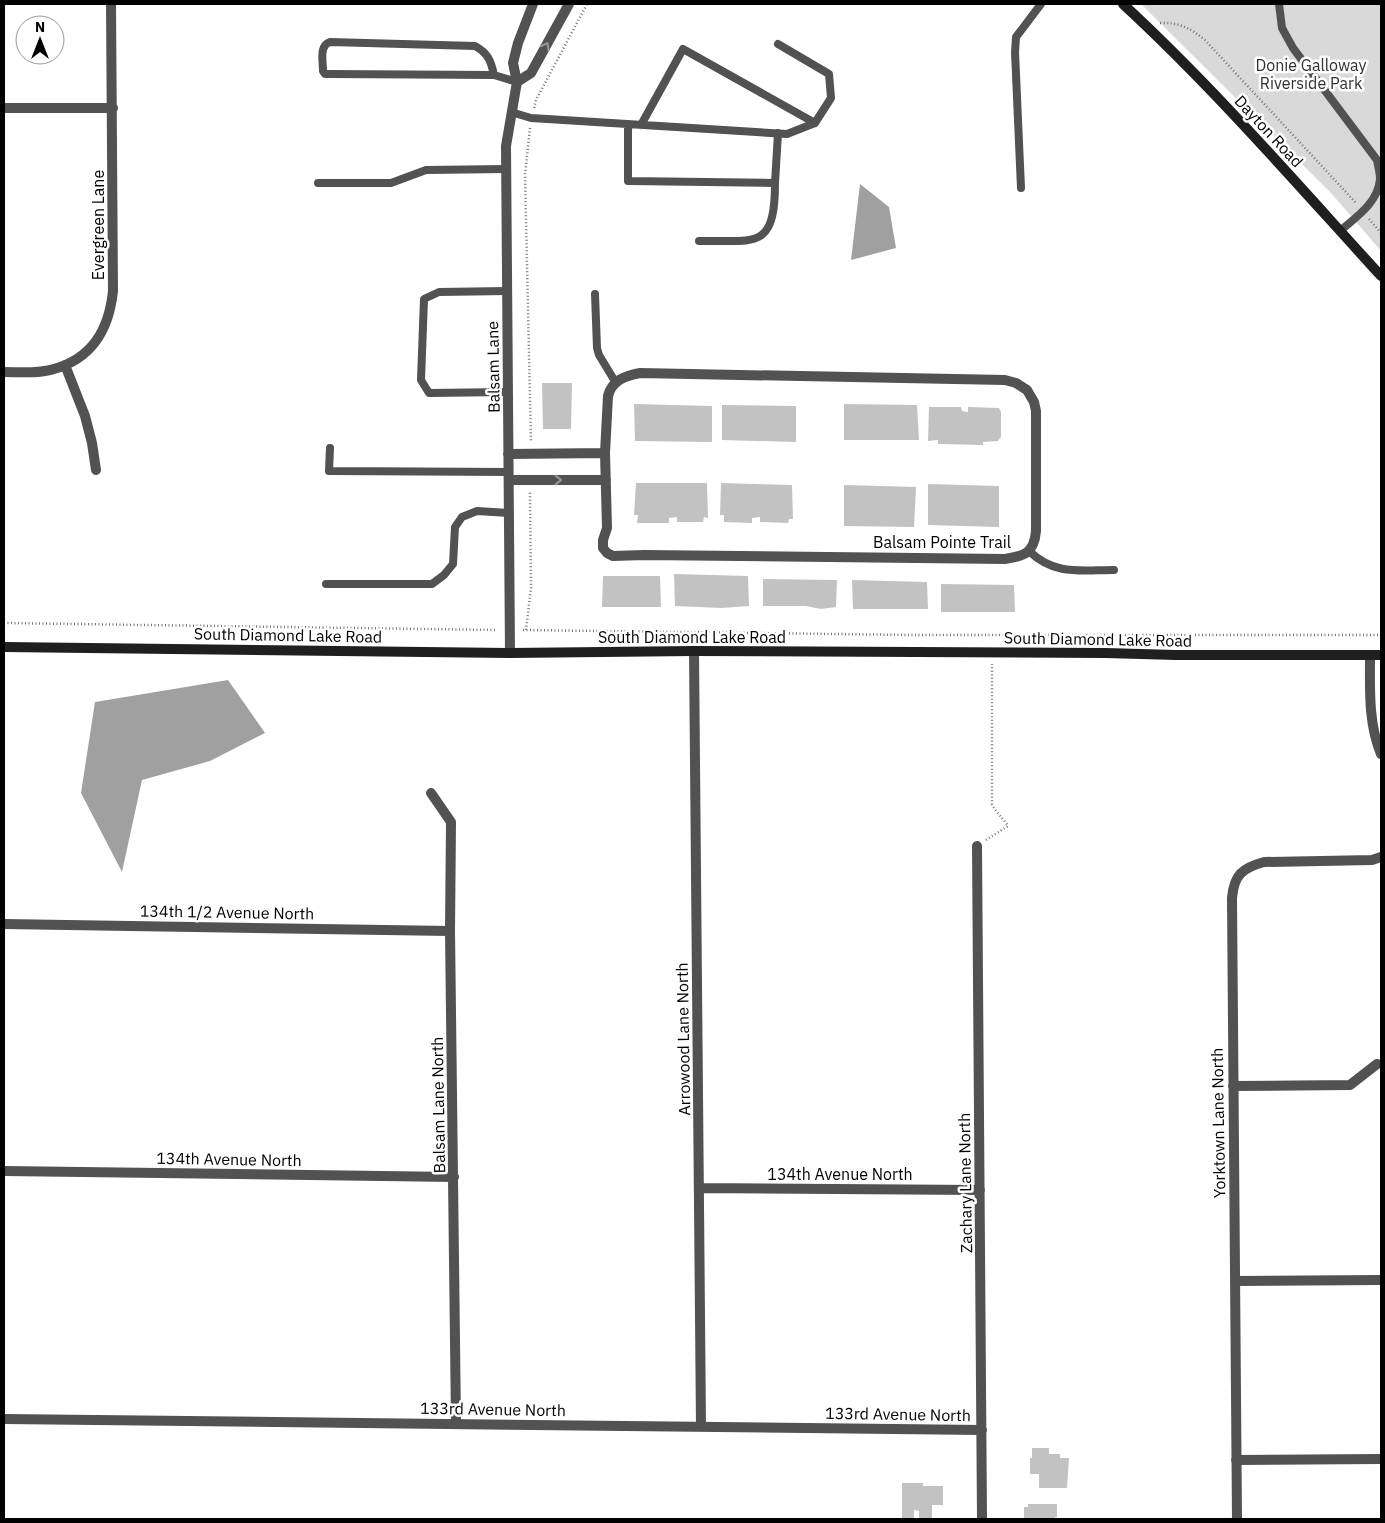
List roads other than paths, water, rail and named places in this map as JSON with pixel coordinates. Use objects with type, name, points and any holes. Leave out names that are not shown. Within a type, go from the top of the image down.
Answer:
[{"type":"street","name":"Evergreen Lane","points":[[4,372],[53,370],[73,362],[89,349],[103,332],[111,312],[114,291],[111,4]]},
{"type":"street","name":"Balsam Lane","points":[[510,653],[506,146],[517,82],[513,63],[518,43],[534,4]]},
{"type":"street","points":[[517,82],[531,73],[569,4]]},
{"type":"street","name":"Dayton Road","points":[[1123,4],[1195,74],[1381,276]]},
{"type":"street","points":[[4,108],[113,108]]},
{"type":"street","points":[[65,365],[85,416],[96,470]]},
{"type":"street","name":"Balsam Pointe Trail","points":[[640,373],[1005,380],[1016,382],[1027,390],[1031,396],[1036,417],[1035,540],[1029,551],[1021,556],[1005,559],[613,556],[604,550],[602,544],[607,528],[605,453],[608,396],[616,382],[630,375],[640,373]]},
{"type":"street","points":[[508,454],[605,453]]},
{"type":"street","points":[[509,476],[529,480],[606,480]]},
{"type":"street","name":"South Diamond Lake Road","points":[[4,646],[510,653],[694,651],[1381,655]]},
{"type":"street","name":"Arrowood Lane North","points":[[694,651],[701,1427]]},
{"type":"street","points":[[1370,655],[1370,702],[1381,754]]},
{"type":"street","name":"Balsam Lane North","points":[[431,793],[451,822],[450,931],[456,1424]]},
{"type":"street","name":"Zachary Lane North","points":[[976,846],[982,1519]]},
{"type":"street","name":"Yorktown Lane North","points":[[1237,1519],[1233,886],[1239,874],[1250,866],[1264,862],[1356,861],[1372,860],[1381,857]]},
{"type":"street","name":"134th 1/2 Avenue North","points":[[4,924],[450,931]]},
{"type":"street","points":[[1233,1086],[1350,1085],[1377,1064]]},
{"type":"street","name":"134th Avenue North","points":[[4,1171],[454,1177]]},
{"type":"street","name":"134th Avenue North","points":[[700,1188],[980,1190]]},
{"type":"street","points":[[1235,1280],[1381,1280]]},
{"type":"street","name":"133rd Avenue North","points":[[4,1419],[982,1430]]},
{"type":"street","points":[[1236,1460],[1381,1459]]},
{"type":"lane","points":[[1021,188],[1016,37],[1041,4]]},
{"type":"lane","points":[[1279,4],[1282,28],[1293,48],[1377,160],[1380,179],[1376,196],[1363,211],[1340,231]]},
{"type":"lane","points":[[494,75],[491,60],[485,51],[476,46],[330,42],[323,48],[323,70],[325,74],[494,75],[517,82]]},
{"type":"lane","points":[[511,112],[531,118],[787,134],[816,123],[831,98],[829,74],[778,44]]},
{"type":"lane","points":[[641,125],[683,48],[816,123]]},
{"type":"lane","points":[[628,124],[628,181],[775,183]]},
{"type":"lane","points":[[698,241],[755,240],[764,234],[772,222],[775,207],[778,133]]},
{"type":"lane","points":[[318,183],[391,184],[426,170],[506,169]]},
{"type":"lane","points":[[507,291],[439,292],[424,299],[421,380],[429,393],[508,392]]},
{"type":"lane","points":[[595,294],[597,348],[599,355],[616,382]]},
{"type":"lane","points":[[330,448],[329,471],[509,476]]},
{"type":"lane","points":[[326,584],[432,584],[444,575],[453,564],[455,527],[462,517],[477,511],[509,513]]},
{"type":"lane","points":[[1029,551],[1042,563],[1058,569],[1114,570]]},
{"type":"park label","name":"Donie Galloway Riverside Park","points":[[1311,74]]}]
